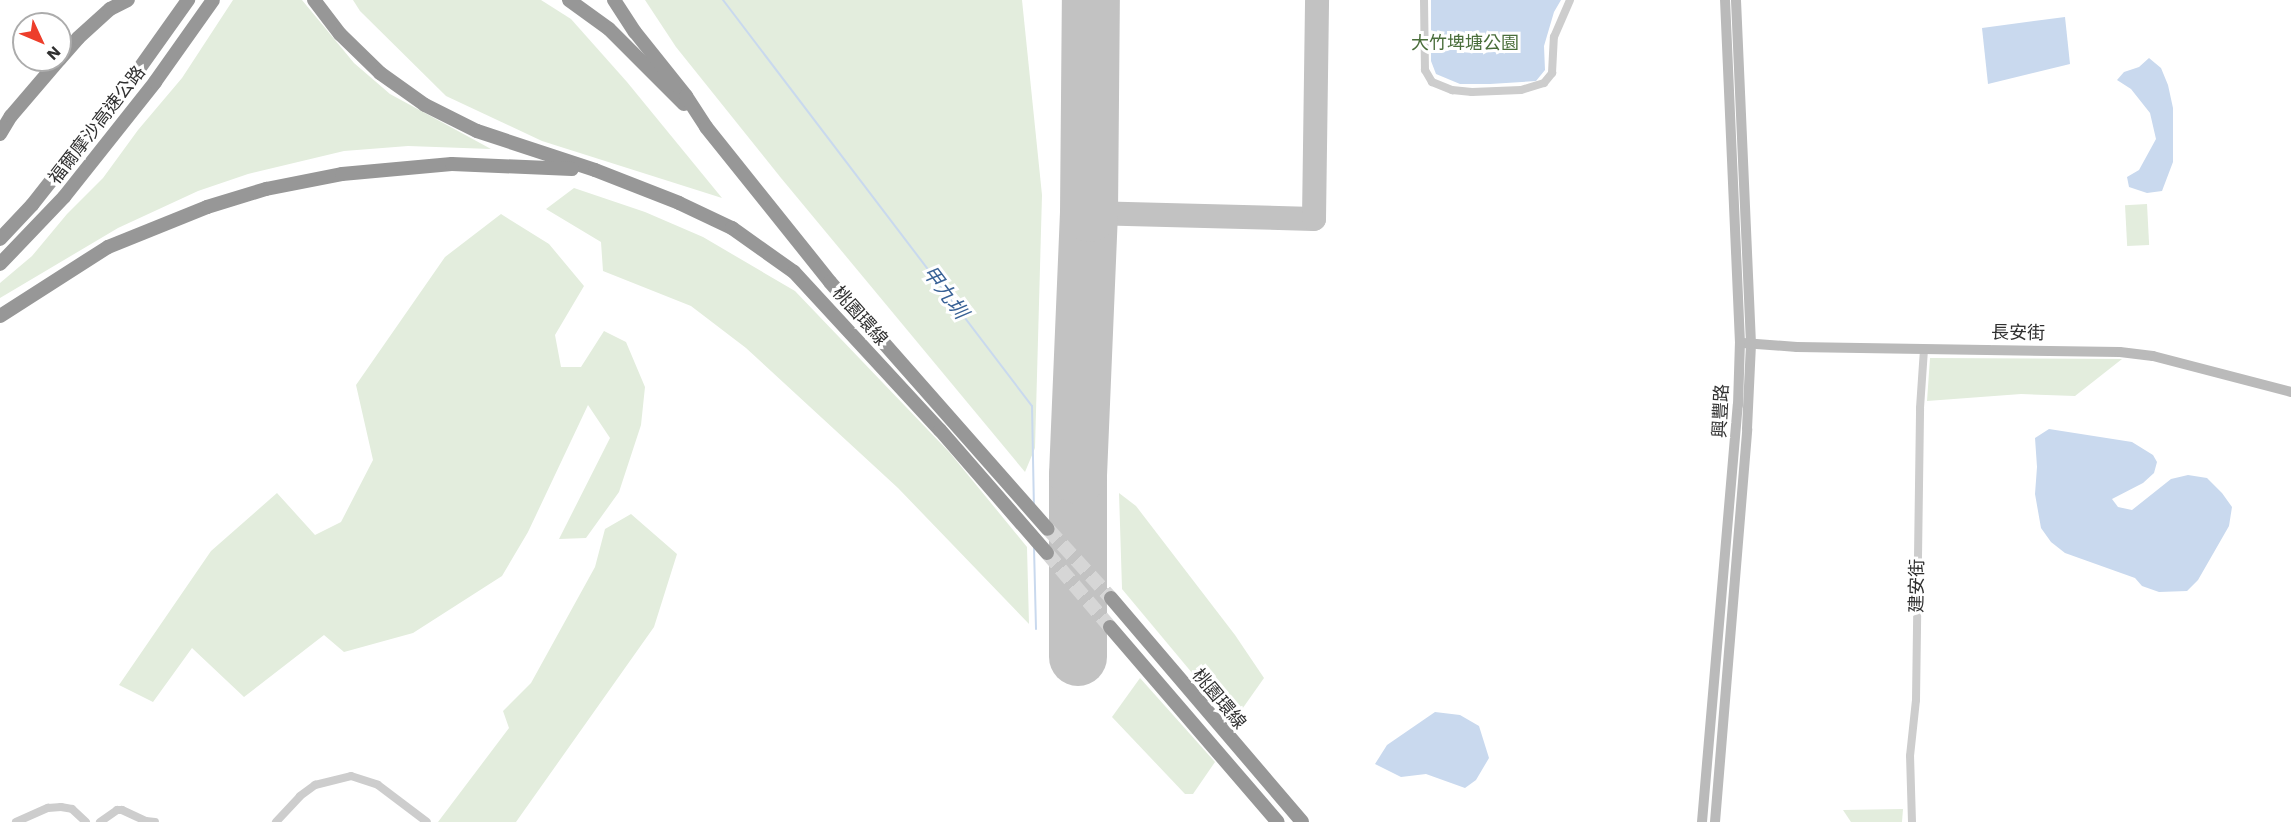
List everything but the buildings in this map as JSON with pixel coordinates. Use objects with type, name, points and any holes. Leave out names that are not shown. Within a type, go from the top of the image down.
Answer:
[{"type":"highway","points":[[72,45],[111,9],[128,0]]},
{"type":"highway","name":"福爾摩沙高速公路","points":[[0,239],[32,206],[139,69],[188,0]]},
{"type":"highway","name":"福爾摩沙高速公路","points":[[0,264],[64,197],[155,82],[213,0]]},
{"type":"highway","name":"桃園環線","points":[[314,0],[340,34],[380,73],[425,105],[477,131],[596,170],[680,203],[732,228],[794,272],[824,302],[1047,553]]},
{"type":"highway","points":[[569,0],[609,29],[706,127]]},
{"type":"highway","points":[[614,0],[635,32],[687,96],[706,127]]},
{"type":"highway","points":[[0,134],[11,116],[50,72]]},
{"type":"highway","name":"桃園環線","points":[[706,127],[830,282],[1048,529]]},
{"type":"highway","points":[[0,316],[108,247],[207,207],[266,189],[342,174],[452,164],[596,170]]},
{"type":"highway","name":"桃園環線","points":[[1111,598],[1302,822]]},
{"type":"highway","name":"桃園環線","points":[[1110,627],[1278,822]]},
{"type":"main road","name":"興豐路","points":[[1702,822],[1745,344],[1725,0]]},
{"type":"main road","name":"興豐路","points":[[1714,822],[1747,429],[1736,0]]},
{"type":"main road","name":"長安街","points":[[1745,344],[1924,350],[2120,352],[2153,356],[2291,392]]},
{"type":"street","points":[[1424,0],[1425,70],[1432,82],[1452,90],[1472,92],[1521,90],[1544,83],[1552,74],[1554,37],[1570,0]]},
{"type":"street","name":"建安街","points":[[1912,822],[1910,756],[1916,700],[1920,408],[1924,350]]},
{"type":"street","points":[[276,822],[300,796],[315,785],[351,776],[378,785],[427,822]]},
{"type":"street","points":[[16,822],[48,808],[62,807],[72,809],[86,822]]},
{"type":"street","points":[[100,822],[117,810],[131,812],[146,821],[155,822]]},
{"type":"green space","points":[[233,0],[302,0],[354,63],[390,94],[491,149],[408,146],[344,151],[248,174],[198,191],[118,228],[0,298],[0,283],[32,256],[67,214],[103,178],[138,130],[182,78]]},
{"type":"green space","points":[[353,0],[541,0],[571,19],[627,82],[722,198],[542,141],[446,96],[360,11]]},
{"type":"green space","points":[[645,0],[1022,0],[1042,195],[1035,448],[1025,472],[781,178],[676,47]]},
{"type":"green space","points":[[574,188],[645,212],[703,237],[795,291],[950,453],[1027,547],[1029,624],[898,488],[746,348],[691,306],[603,271],[601,242],[546,209]]},
{"type":"green space","points":[[2147,204],[2149,245],[2127,246],[2125,205]]},
{"type":"green space","points":[[501,214],[549,244],[584,286],[555,335],[561,367],[581,367],[604,331],[626,342],[645,387],[641,425],[619,492],[586,538],[559,539],[610,438],[588,405],[528,532],[502,576],[413,633],[344,652],[324,635],[244,697],[192,648],[153,702],[119,685],[211,551],[277,493],[315,535],[341,522],[373,460],[356,385],[445,257]]},
{"type":"green space","points":[[1930,358],[2122,359],[2075,396],[2021,394],[1927,401]]},
{"type":"green space","points":[[1119,493],[1136,506],[1235,635],[1264,678],[1233,722],[1122,589]]},
{"type":"green space","points":[[631,514],[677,554],[654,627],[516,822],[438,822],[509,728],[503,711],[531,683],[595,567],[605,529]]},
{"type":"green space","points":[[1140,678],[1215,762],[1193,794],[1185,794],[1112,717]]},
{"type":"green space","points":[[1903,809],[1902,822],[1851,822],[1843,810]]},
{"type":"water","name":"大竹埤塘公園","points":[[1431,0],[1561,0],[1554,12],[1544,46],[1545,70],[1536,81],[1490,84],[1460,84],[1436,74],[1431,61]]},
{"type":"water","points":[[2065,17],[2070,64],[1988,84],[1982,28]]},
{"type":"water","points":[[2149,58],[2161,68],[2168,85],[2173,108],[2173,162],[2162,191],[2147,193],[2129,187],[2127,177],[2139,170],[2156,139],[2150,113],[2131,89],[2117,80],[2124,72],[2139,67]]},
{"type":"water","points":[[2049,429],[2132,442],[2153,455],[2157,462],[2154,473],[2143,483],[2112,499],[2118,507],[2132,510],[2171,479],[2188,475],[2207,478],[2222,493],[2232,507],[2229,526],[2198,580],[2187,591],[2159,592],[2142,586],[2135,578],[2065,553],[2051,542],[2041,528],[2035,494],[2037,467],[2035,438]]},
{"type":"water","points":[[1435,712],[1460,715],[1479,726],[1489,758],[1476,780],[1465,788],[1426,774],[1401,777],[1375,764],[1387,745]]},
{"type":"waterway","name":"甲九圳","points":[[723,0],[1032,406],[1034,506]]},
{"type":"waterway","name":"甲九圳","points":[[1034,547],[1036,629]]},
{"type":"taxiway","points":[[1089,213],[1314,219],[1317,0]]},
{"type":"runway","points":[[1078,657],[1078,475],[1089,213],[1091,0]]},
{"type":"tunnel","points":[[1048,529],[1111,598]]},
{"type":"tunnel","points":[[1047,553],[1110,627]]}]
